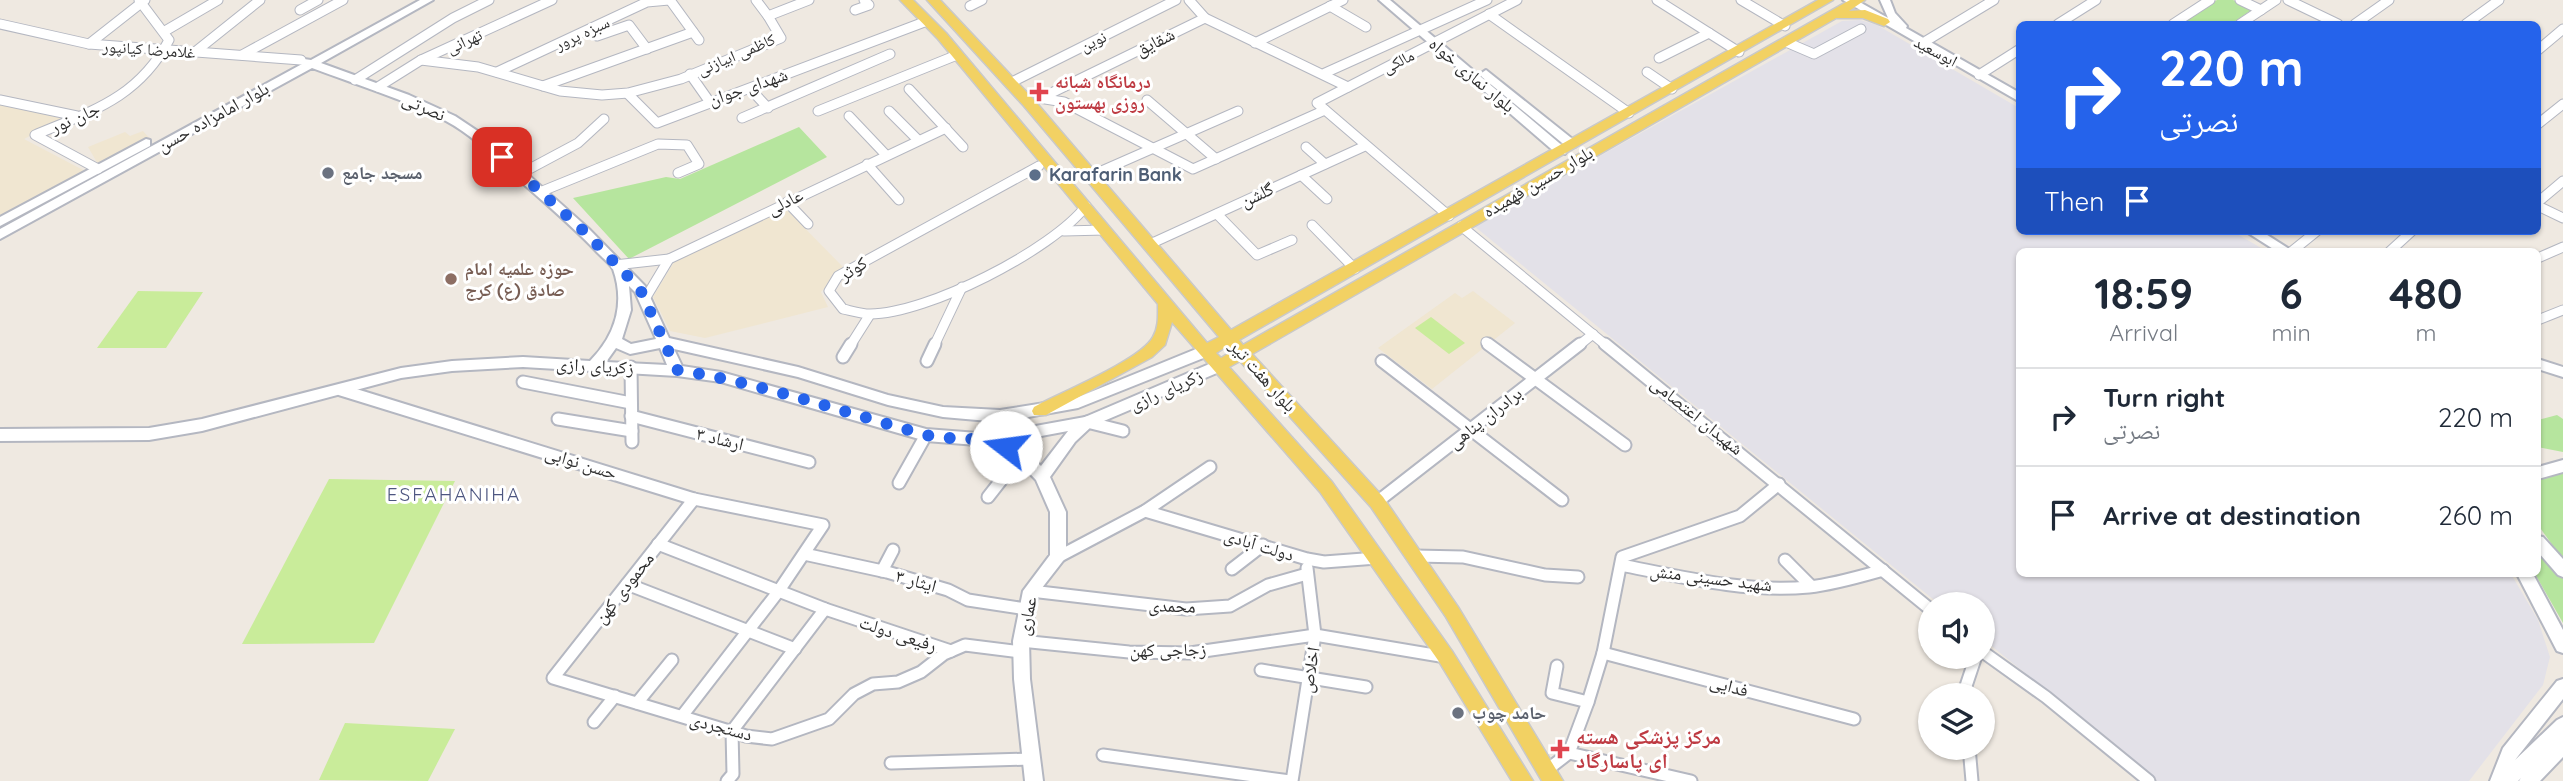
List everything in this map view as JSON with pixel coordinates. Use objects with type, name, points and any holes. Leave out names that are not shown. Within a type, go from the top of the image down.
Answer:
[{"type":"main road","name":"بلوار هفت تیر","points":[[906,0],[937,31],[1165,303],[1326,487],[1446,657],[1524,781]]},
{"type":"main road","name":"بلوار هفت تیر","points":[[933,0],[1010,83],[1034,101],[1090,176],[1148,245],[1236,347],[1377,502],[1452,612],[1550,776]]},
{"type":"main road","name":"بلوار حسین فهمیده","points":[[1219,366],[1236,347],[1354,269],[1786,26],[1826,0]]},
{"type":"main road","name":"بلوار حسین فهمیده","points":[[1236,347],[1461,226],[1786,42],[1853,1]]},
{"type":"main road","points":[[1832,15],[1865,14],[1884,22]]},
{"type":"main road","points":[[937,31],[948,31],[956,23]]},
{"type":"main road","points":[[947,43],[953,37],[968,37]]},
{"type":"main road","points":[[1041,411],[1138,359],[1157,345],[1165,325],[1165,303]]},
{"type":"main road","points":[[1206,351],[1236,347]]},
{"type":"street","points":[[165,31],[218,0]]},
{"type":"street","points":[[195,52],[260,0]]},
{"type":"street","points":[[300,9],[318,0]]},
{"type":"street","points":[[242,55],[343,0]]},
{"type":"street","name":"بلوار امامزاده حسن","points":[[0,235],[412,0]]},
{"type":"street","name":"بلوار امامزاده حسن","points":[[0,222],[428,0]]},
{"type":"street","points":[[355,80],[453,18],[489,0]]},
{"type":"street","name":"تهرانی","points":[[378,87],[421,61],[552,0]]},
{"type":"street","points":[[540,87],[646,49],[696,36],[669,0]]},
{"type":"street","name":"سبزه پرور","points":[[498,72],[646,1],[669,0]]},
{"type":"street","points":[[756,0],[768,16]]},
{"type":"street","points":[[855,10],[869,5],[864,0]]},
{"type":"street","points":[[970,6],[982,0]]},
{"type":"street","name":"نوین","points":[[1010,83],[1176,0]]},
{"type":"street","points":[[1189,0],[1205,18],[1325,73],[1348,87]]},
{"type":"street","points":[[1255,43],[1343,0]]},
{"type":"street","name":"بلوار نمازی خواه","points":[[1384,0],[1424,29]]},
{"type":"street","name":"بلوار نمازی خواه","points":[[1395,0],[1424,29],[1566,148]]},
{"type":"street","points":[[1325,73],[1487,0]]},
{"type":"street","name":"مالکی","points":[[1325,110],[1317,103],[1517,0]]},
{"type":"street","points":[[1657,0],[1739,52]]},
{"type":"street","points":[[1741,0],[1786,26]]},
{"type":"street","points":[[1885,0],[1893,19],[1959,64]]},
{"type":"street","points":[[1926,41],[1994,0]]},
{"type":"street","points":[[2063,21],[2096,0]]},
{"type":"street","points":[[2178,21],[2210,0]]},
{"type":"street","points":[[2240,0],[2261,10]]},
{"type":"street","points":[[2244,21],[2276,0]]},
{"type":"street","points":[[2288,0],[2332,21]]},
{"type":"street","points":[[2359,21],[2389,0]]},
{"type":"street","points":[[2470,21],[2498,0]]},
{"type":"street","points":[[89,44],[142,1],[158,28],[165,31],[169,40],[165,50]]},
{"type":"street","name":"کاظمی ابیازنی","points":[[628,94],[690,74],[781,38],[768,16],[804,1]]},
{"type":"street","name":"ابوسعید","points":[[1853,1],[1884,22],[2016,96]]},
{"type":"street","points":[[1330,6],[1366,27]]},
{"type":"street","points":[[1489,14],[1629,113]]},
{"type":"street","name":"شقایق","points":[[1034,101],[1205,18]]},
{"type":"street","name":"شهدای جوان","points":[[628,94],[657,123],[709,101],[927,21]]},
{"type":"street","name":"غلامرضا کیانپور","points":[[0,24],[89,44],[305,62]]},
{"type":"street","points":[[597,36],[629,25],[646,49]]},
{"type":"street","points":[[1786,42],[1814,54],[1861,29]]},
{"type":"street","points":[[2541,47],[2563,29]]},
{"type":"street","points":[[1659,58],[1709,33]]},
{"type":"street","name":"جان نور","points":[[98,169],[34,135],[125,96],[143,82],[165,50]]},
{"type":"street","points":[[1979,75],[2016,52]]},
{"type":"street","points":[[841,54],[853,69]]},
{"type":"street","name":"شهدای جوان","points":[[743,118],[890,54]]},
{"type":"street","points":[[818,111],[957,55]]},
{"type":"street","points":[[421,61],[460,63],[498,72],[540,87],[580,95],[628,94]]},
{"type":"street","name":"نصرتی","points":[[305,62],[378,87],[451,119],[481,139],[585,232],[640,289],[677,370]]},
{"type":"street","points":[[1647,72],[1672,89]]},
{"type":"street","points":[[690,74],[709,101]]},
{"type":"street","points":[[831,79],[838,87]]},
{"type":"street","points":[[909,89],[963,148]]},
{"type":"street","points":[[755,94],[768,108]]},
{"type":"street","points":[[0,100],[77,116]]},
{"type":"street","points":[[1147,100],[1216,159]]},
{"type":"street","points":[[1034,101],[1064,102],[1193,169],[1325,110],[1449,216]]},
{"type":"street","points":[[2541,122],[2563,104]]},
{"type":"street","points":[[889,111],[918,140]]},
{"type":"street","points":[[1090,176],[1238,111]]},
{"type":"street","points":[[849,116],[886,155]]},
{"type":"street","points":[[520,174],[578,143],[604,119]]},
{"type":"street","name":"عادلی","points":[[615,265],[639,265],[668,259],[946,128]]},
{"type":"street","points":[[540,192],[658,144],[687,145],[699,164],[678,173]]},
{"type":"street","name":"گلشن","points":[[1148,245],[1365,146]]},
{"type":"street","points":[[1306,147],[1325,164]]},
{"type":"street","points":[[867,164],[899,200]]},
{"type":"street","name":"کوثر","points":[[869,316],[850,314],[834,303],[829,291],[838,276],[1039,166]]},
{"type":"street","points":[[1301,175],[1327,199]]},
{"type":"street","points":[[2541,201],[2563,181]]},
{"type":"street","points":[[787,202],[808,224]]},
{"type":"street","points":[[1061,232],[1086,206]]},
{"type":"street","points":[[2541,206],[2563,218]]},
{"type":"street","points":[[1217,214],[1257,255],[1292,240]]},
{"type":"street","points":[[1312,225],[1354,269]]},
{"type":"street","name":"شهیدان اعتصامی","points":[[1461,226],[1918,599]]},
{"type":"street","points":[[843,357],[869,316],[962,288],[1061,232],[1075,228],[1105,230]]},
{"type":"street","points":[[2258,235],[2283,248]]},
{"type":"street","points":[[2295,248],[2312,235]]},
{"type":"street","points":[[2393,248],[2408,235]]},
{"type":"street","points":[[2541,257],[2563,247]]},
{"type":"street","points":[[645,299],[668,259]]},
{"type":"street","name":"نصرتی","points":[[615,265],[627,294],[616,342]]},
{"type":"street","points":[[927,361],[962,288]]},
{"type":"street","points":[[2541,319],[2563,310]]},
{"type":"street","name":"برادران پناهی","points":[[1377,502],[1593,334]]},
{"type":"street","points":[[593,366],[616,342],[630,349],[664,342]]},
{"type":"street","name":"زکریای رازی","points":[[664,342],[798,372],[888,400],[943,412],[1000,416],[1078,403],[1135,383],[1206,351]]},
{"type":"street","points":[[1486,342],[1625,445]]},
{"type":"street","points":[[1382,361],[1562,500]]},
{"type":"street","name":"زکریای رازی","points":[[0,435],[149,433],[202,425],[401,373],[452,366],[523,362],[677,370],[722,377],[926,435],[991,440],[1087,422],[1146,400],[1219,366]]},
{"type":"street","points":[[2541,365],[2563,372]]},
{"type":"street","points":[[558,419],[632,436],[631,367]]},
{"type":"street","points":[[523,382],[631,403]]},
{"type":"street","points":[[1135,383],[1151,388],[1152,393],[1146,400]]},
{"type":"street","name":"حسن نوابی","points":[[341,390],[694,499],[823,525],[804,554]]},
{"type":"street","name":"ارشاد ۳","points":[[631,416],[809,462]]},
{"type":"street","points":[[1042,476],[1070,438],[1087,422],[1123,431]]},
{"type":"street","points":[[900,483],[926,435]]},
{"type":"street","points":[[991,440],[1021,455],[1042,476],[1058,512],[1058,557]]},
{"type":"street","points":[[988,497],[1021,455]]},
{"type":"street","name":"عماری","points":[[1034,781],[1021,646],[1031,591],[1058,557],[1145,511],[1210,467]]},
{"type":"street","points":[[2541,471],[2563,467]]},
{"type":"street","points":[[1550,776],[1569,752],[1588,702],[1603,653],[1621,561],[1740,516],[1779,484]]},
{"type":"street","name":"محمودی کهن","points":[[553,678],[694,499]]},
{"type":"street","name":"دولت آبادی","points":[[1145,511],[1307,559],[1324,562],[1377,558]]},
{"type":"street","points":[[658,544],[778,592]]},
{"type":"street","points":[[1232,569],[1263,545]]},
{"type":"street","points":[[2541,545],[2563,570]]},
{"type":"street","points":[[881,571],[893,550]]},
{"type":"street","points":[[682,716],[749,631],[804,554]]},
{"type":"street","name":"ایثار ۳","points":[[804,554],[881,571],[948,590],[968,600],[1026,609]]},
{"type":"street","points":[[1415,556],[1463,557],[1545,575],[1578,578]]},
{"type":"street","name":"اخلاص","points":[[1291,781],[1315,635],[1307,559]]},
{"type":"street","points":[[1785,560],[1810,585]]},
{"type":"street","name":"شهید حسینی منش","points":[[1621,561],[1698,580],[1757,587],[1835,583],[1883,570]]},
{"type":"street","name":"محمدی","points":[[1031,591],[1186,609],[1230,606],[1268,586],[1307,574]]},
{"type":"street","points":[[2527,577],[2563,646]]},
{"type":"street","points":[[626,584],[794,649]]},
{"type":"street","name":"رفیعی دولت","points":[[778,592],[951,651],[965,645],[1021,646]]},
{"type":"street","points":[[727,781],[733,774],[732,732],[825,609]]},
{"type":"street","points":[[1315,635],[1446,657]]},
{"type":"street","name":"زجاجی کهن","points":[[1021,646],[1190,653],[1315,635]]},
{"type":"street","name":"دستجردی","points":[[553,678],[732,732],[772,739],[829,719],[854,694],[873,684],[898,682],[921,673],[951,651]]},
{"type":"street","name":"فدایی","points":[[1603,653],[1854,719]]},
{"type":"street","points":[[637,703],[672,660]]},
{"type":"street","points":[[1995,661],[2046,697],[2149,781]]},
{"type":"street","points":[[1557,666],[1552,693],[1588,702]]},
{"type":"street","points":[[1261,670],[1366,687]]},
{"type":"street","points":[[2500,781],[2509,754],[2563,686]]},
{"type":"street","points":[[594,722],[615,696]]},
{"type":"street","points":[[2506,781],[2563,724]]},
{"type":"street","points":[[2528,781],[2563,745]]},
{"type":"street","points":[[1569,752],[1691,781]]},
{"type":"street","points":[[1103,755],[1291,781]]},
{"type":"street","points":[[891,763],[1030,759]]},
{"type":"street","points":[[1970,760],[1972,781]]},
{"type":"shaded area","points":[[1860,20],[1877,25],[2016,106],[2016,235],[2239,235],[2261,248],[2016,248],[2016,577],[2513,577],[2538,620],[2550,657],[2543,685],[2469,781],[2157,781],[1995,649],[1995,592],[1924,592],[1474,226],[1842,21]]},
{"type":"shaded area","points":[[0,103],[64,118],[24,139],[85,171],[0,217]]},
{"type":"shaded area","points":[[143,131],[150,139],[98,164],[88,147],[125,132],[130,136]]},
{"type":"shaded area","points":[[784,207],[843,267],[821,292],[828,307],[705,338],[670,331],[653,297],[674,262]]},
{"type":"shaded area","points":[[1473,291],[1515,323],[1432,389],[1378,348],[1455,293],[1462,298]]},
{"type":"green space","points":[[2217,0],[2233,0],[2253,9],[2235,21],[2186,21]]},
{"type":"green space","points":[[799,127],[827,157],[629,259],[573,198],[666,177],[680,179]]},
{"type":"green space","points":[[138,291],[203,292],[166,348],[97,348]]},
{"type":"green space","points":[[1431,317],[1465,343],[1449,354],[1415,328]]},
{"type":"green space","points":[[2557,415],[2563,419],[2563,452],[2541,448],[2541,419]]},
{"type":"green space","points":[[2563,473],[2563,560],[2541,529],[2542,479]]},
{"type":"green space","points":[[329,479],[455,481],[374,643],[242,644]]},
{"type":"green space","points":[[2541,556],[2563,579],[2563,623],[2537,577],[2541,577]]},
{"type":"green space","points":[[345,723],[455,729],[428,781],[319,780]]},
{"type":"place","name":"درمانگاه شبانه روزی بهستون","points":[[1039,92]]},
{"type":"place","name":"مسجد جامع","points":[[328,173]]},
{"type":"place","name":"Karafarin Bank","points":[[1035,175]]},
{"type":"place","name":"حوزه علمیه امام صادق (ع) کرج","points":[[451,279]]},
{"type":"place","name":"حامد چوب","points":[[1458,713]]},
{"type":"place","name":"مرکز پزشکی هسته ای پاسارگاد","points":[[1560,749]]},
{"type":"district","name":"ESFAHANIHA","points":[[454,494]]},
{"type":"route","points":[[502,157],[585,232],[640,289],[677,370],[722,377],[826,404],[926,435],[991,440],[1006,447]]}]
